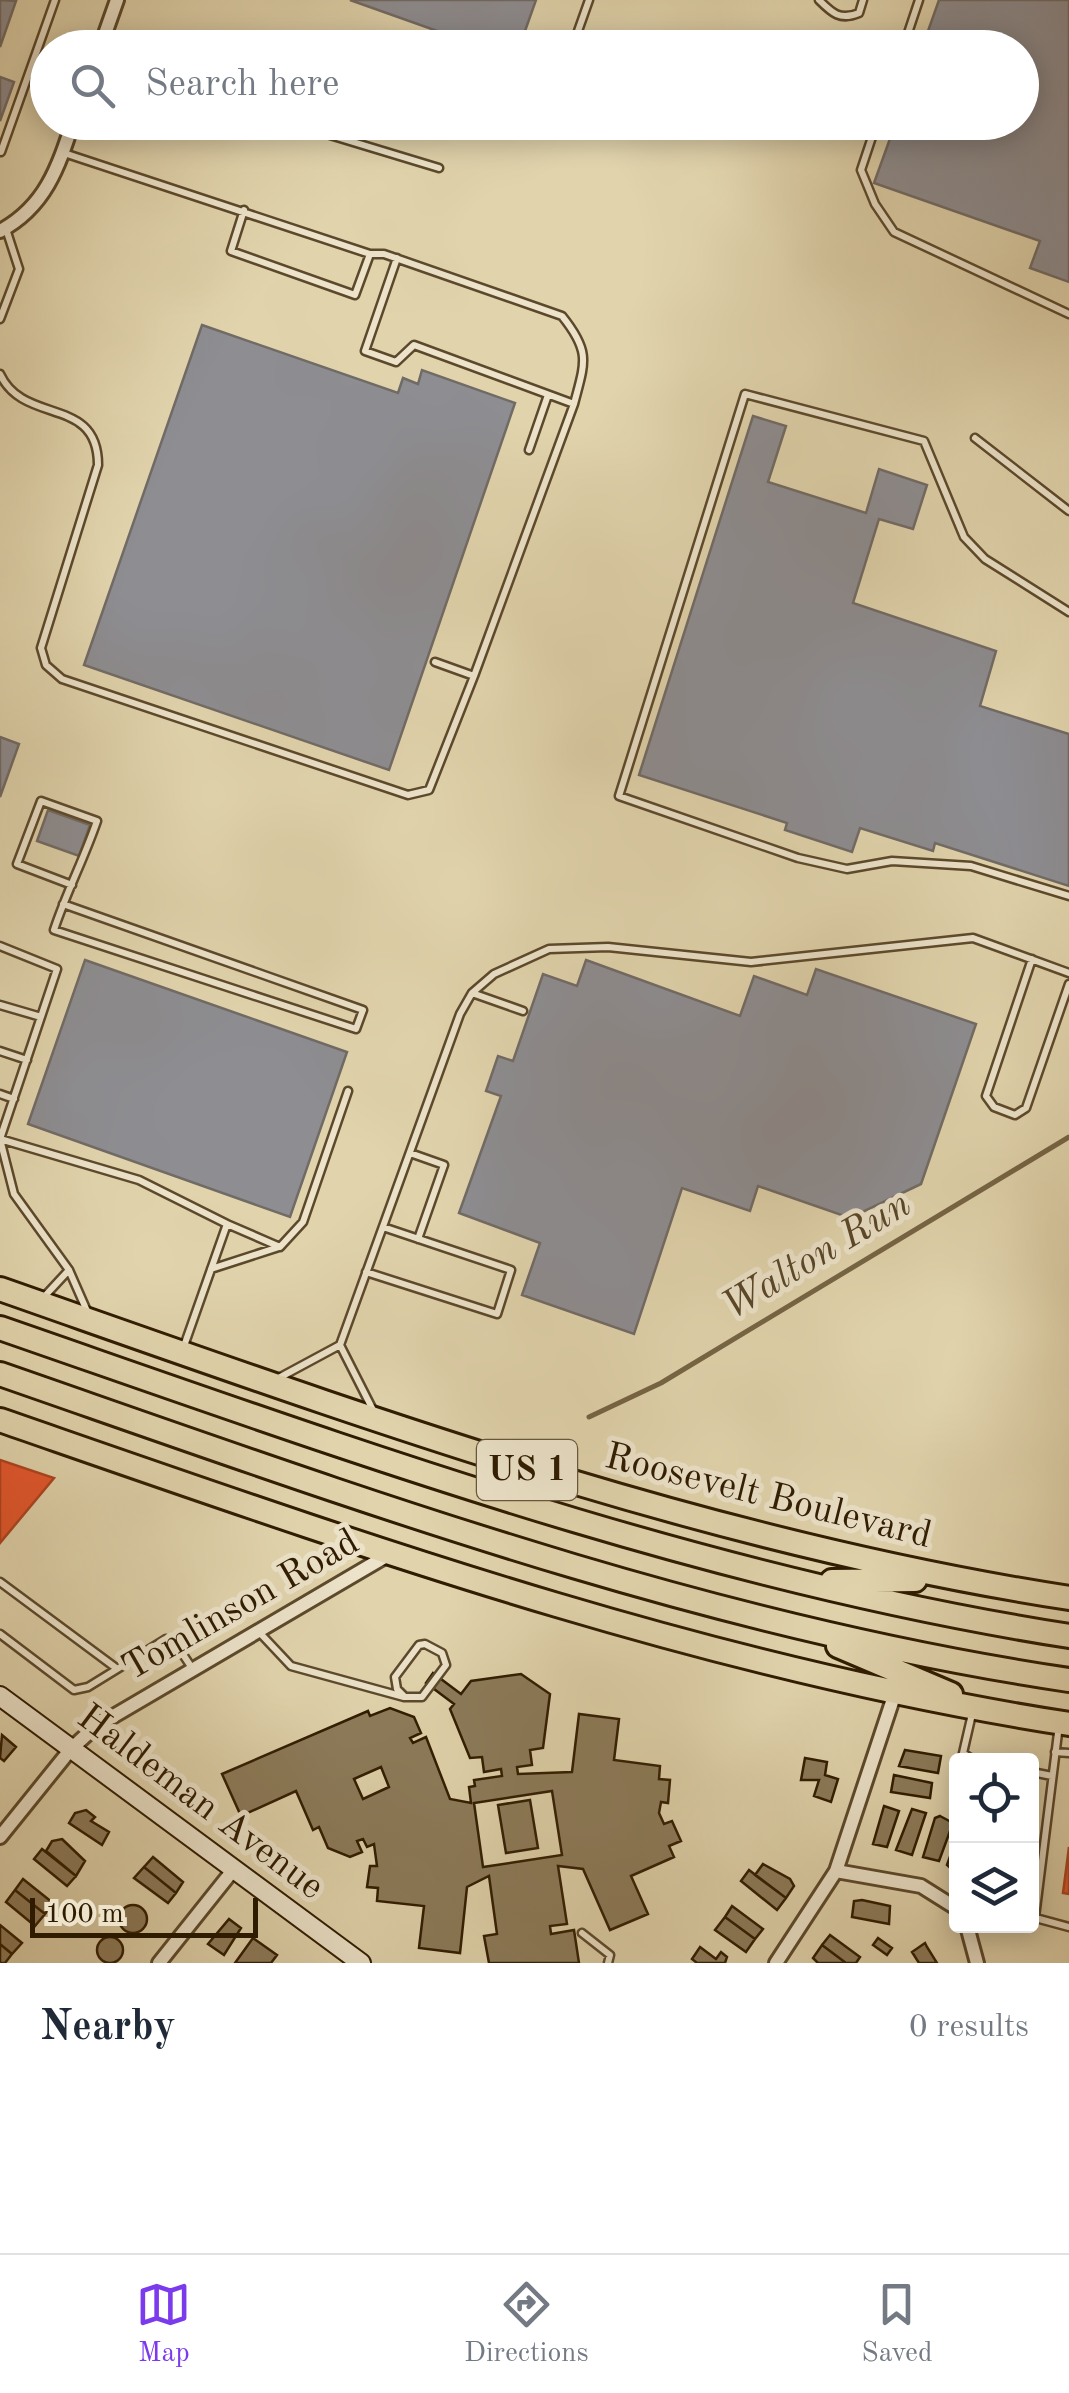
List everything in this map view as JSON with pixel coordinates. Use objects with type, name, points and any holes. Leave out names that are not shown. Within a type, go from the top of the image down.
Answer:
[{"type":"highway","name":"Roosevelt Boulevard","points":[[0,1289],[378,1420],[658,1509],[964,1580],[1069,1598]]},
{"type":"highway","points":[[0,1312],[51,1346]]},
{"type":"highway","name":"Roosevelt Boulevard","points":[[0,1328],[466,1490],[648,1545],[794,1581],[1069,1636]]},
{"type":"highway","name":"US 1","points":[[0,1374],[452,1531],[620,1582],[784,1624],[1069,1680]]},
{"type":"highway","points":[[0,1420],[388,1554],[609,1624],[895,1693],[1064,1724]]},
{"type":"highway","points":[[794,1581],[964,1580]]},
{"type":"highway","points":[[784,1624],[980,1708]]},
{"type":"main road","name":"Haldeman Avenue","points":[[0,1696],[361,1963]]},
{"type":"street","points":[[106,30],[117,0]]},
{"type":"street","points":[[3,230],[19,221],[44,195],[68,140]]},
{"type":"street","name":"Tomlinson Road","points":[[0,1837],[71,1748],[95,1727],[388,1554]]},
{"type":"street","points":[[776,1963],[836,1871],[895,1693]]},
{"type":"street","points":[[158,1963],[234,1869]]},
{"type":"street","points":[[836,1871],[921,1886],[949,1904]]},
{"type":"street","points":[[969,1933],[977,1963]]},
{"type":"lane","points":[[44,30],[55,0]]},
{"type":"lane","points":[[579,30],[590,0]]},
{"type":"lane","points":[[819,0],[834,14],[847,18],[859,13],[864,0]]},
{"type":"lane","points":[[909,30],[920,0]]},
{"type":"lane","points":[[1,152],[30,70]]},
{"type":"lane","points":[[346,140],[439,168]]},
{"type":"lane","points":[[871,140],[861,170],[875,204],[894,232],[1069,314]]},
{"type":"lane","points":[[0,374],[27,402],[87,426],[98,442],[98,465],[41,648],[46,665],[62,679],[408,796],[430,790],[574,404],[586,359],[581,340],[562,316],[398,258],[370,254],[63,153]]},
{"type":"lane","points":[[244,210],[231,251],[355,296],[370,254]]},
{"type":"lane","points":[[0,319],[19,269],[3,230]]},
{"type":"lane","points":[[398,258],[365,351],[396,362],[414,345],[574,404]]},
{"type":"lane","points":[[1069,612],[985,560],[964,537],[924,441],[744,394],[619,796],[798,858],[847,868],[892,861],[972,866],[1069,896]]},
{"type":"lane","points":[[529,450],[548,395]]},
{"type":"lane","points":[[976,438],[1069,511]]},
{"type":"lane","points":[[435,662],[474,676]]},
{"type":"lane","points":[[62,904],[363,1010],[356,1030],[54,930],[62,904],[72,885],[96,821],[41,801],[16,864],[72,885]]},
{"type":"lane","points":[[269,1382],[340,1344],[472,993],[494,974],[550,949],[608,947],[751,962],[973,938],[1069,972]]},
{"type":"lane","points":[[0,946],[57,969],[0,1139],[14,1194],[69,1270],[92,1321]]},
{"type":"lane","points":[[1032,960],[986,1096],[994,1106],[1015,1115],[1026,1108],[1069,984]]},
{"type":"lane","points":[[472,993],[523,1011]]},
{"type":"lane","points":[[0,1004],[41,1017]]},
{"type":"lane","points":[[0,1050],[27,1060]]},
{"type":"lane","points":[[211,1268],[280,1246],[303,1222],[348,1092]]},
{"type":"lane","points":[[0,1094],[14,1099]]},
{"type":"lane","points":[[0,1139],[138,1180],[280,1246]]},
{"type":"lane","points":[[410,1153],[444,1165],[418,1239]]},
{"type":"lane","points":[[182,1352],[226,1224]]},
{"type":"lane","points":[[366,1272],[497,1314],[511,1270],[383,1227]]},
{"type":"lane","points":[[39,1303],[69,1270]]},
{"type":"lane","points":[[340,1344],[378,1420]]},
{"type":"lane","points":[[0,1582],[116,1668]]},
{"type":"lane","points":[[258,1631],[291,1666],[404,1696],[422,1697],[446,1665],[438,1648],[419,1645],[396,1678],[397,1689],[404,1696]]},
{"type":"lane","points":[[0,1634],[74,1690],[166,1639],[176,1644],[193,1669]]},
{"type":"lane","points":[[964,1753],[980,1708]]},
{"type":"lane","points":[[1039,1872],[1055,1752],[1064,1724]]},
{"type":"lane","points":[[1055,1752],[1069,1754]]},
{"type":"lane","points":[[1039,1773],[1052,1776]]},
{"type":"lane","points":[[1039,1919],[1069,1927]]},
{"type":"lane","points":[[582,1933],[610,1955],[608,1963]]},
{"type":"building: Shops","points":[[0,1460],[54,1478],[0,1543]]},
{"type":"building: Shops","points":[[1069,1847],[1069,1894],[1063,1893]]},
{"type":"building: Industry","points":[[0,0],[16,1],[0,47]]},
{"type":"building: Industry","points":[[350,0],[536,0],[525,30],[434,30]]},
{"type":"building: Industry","points":[[939,0],[1069,0],[1069,282],[1030,268],[1040,241],[874,183],[890,140],[1039,140],[1039,30],[928,30]]},
{"type":"building: Industry","points":[[0,77],[14,82],[0,121]]},
{"type":"building: Industry","points":[[202,325],[398,393],[403,378],[418,384],[422,370],[515,403],[389,770],[84,665]]},
{"type":"building: Industry","points":[[753,416],[786,426],[768,482],[866,513],[879,469],[927,485],[913,529],[879,519],[853,603],[996,651],[980,706],[1069,734],[1069,886],[935,843],[933,851],[860,828],[852,852],[785,830],[787,823],[639,775]]},
{"type":"building: Industry","points":[[0,737],[19,744],[0,797]]},
{"type":"building: Industry","points":[[48,810],[90,825],[79,856],[37,841]]},
{"type":"building: Industry","points":[[85,960],[347,1052],[290,1217],[28,1124]]},
{"type":"building: Industry","points":[[586,960],[740,1016],[754,976],[807,995],[816,969],[976,1024],[921,1184],[850,1218],[758,1186],[750,1211],[682,1188],[634,1334],[522,1295],[540,1243],[459,1213],[501,1096],[486,1091],[498,1056],[513,1061],[543,974],[577,986]]},
{"type":"building: Other","points":[[433,1673],[461,1694],[471,1681],[521,1674],[550,1694],[543,1748],[530,1750],[532,1765],[517,1767],[518,1774],[572,1772],[579,1714],[619,1719],[614,1760],[660,1766],[659,1779],[670,1780],[668,1803],[661,1802],[659,1813],[664,1824],[672,1821],[681,1841],[669,1846],[674,1857],[631,1876],[648,1914],[610,1930],[583,1869],[558,1866],[567,1924],[550,1926],[551,1934],[574,1930],[579,1963],[489,1963],[484,1936],[497,1934],[489,1876],[467,1887],[460,1953],[419,1948],[424,1906],[377,1901],[378,1888],[367,1887],[370,1866],[377,1866],[374,1844],[367,1847],[363,1839],[357,1841],[362,1852],[350,1857],[328,1848],[319,1827],[313,1830],[296,1791],[241,1816],[222,1774],[368,1711],[370,1716],[390,1708],[414,1717],[421,1733],[410,1738],[413,1743],[426,1737],[450,1799],[471,1803],[469,1787],[475,1786],[474,1780],[502,1776],[501,1769],[484,1772],[482,1757],[470,1758],[450,1709],[454,1704],[426,1683]],"holes":[[[552,1791],[562,1855],[483,1867],[474,1803]]]},
{"type":"building: Other","points":[[2,1735],[16,1747],[4,1761],[0,1758]]},
{"type":"building: Other","points":[[905,1750],[941,1756],[938,1773],[899,1766]]},
{"type":"building: Other","points":[[805,1758],[827,1762],[825,1775],[838,1779],[831,1802],[814,1796],[819,1780],[801,1780]]},
{"type":"building: Other","points":[[381,1767],[389,1787],[363,1799],[354,1779]]},
{"type":"building: Other","points":[[894,1775],[932,1783],[930,1798],[891,1792]]},
{"type":"building: Other","points":[[530,1800],[538,1848],[506,1853],[498,1805]]},
{"type":"building: Other","points":[[884,1806],[899,1811],[887,1847],[873,1844]]},
{"type":"building: Other","points":[[912,1809],[926,1813],[912,1855],[896,1850]]},
{"type":"building: Other","points":[[86,1810],[95,1817],[91,1821],[109,1832],[102,1845],[69,1823],[75,1813]]},
{"type":"building: Other","points":[[935,1818],[949,1821],[949,1834],[939,1861],[923,1857]]},
{"type":"building: Other","points":[[62,1839],[85,1861],[76,1876],[46,1851],[52,1841]]},
{"type":"building: Other","points":[[42,1849],[76,1876],[67,1886],[34,1859]]},
{"type":"building: Other","points":[[153,1857],[183,1882],[176,1893],[144,1867]]},
{"type":"building: Other","points":[[763,1864],[790,1879],[794,1886],[786,1898],[755,1875]]},
{"type":"building: Other","points":[[144,1867],[176,1893],[168,1903],[134,1878]]},
{"type":"building: Other","points":[[749,1870],[786,1898],[777,1910],[741,1881]]},
{"type":"building: Other","points":[[23,1879],[53,1903],[45,1914],[15,1890]]},
{"type":"building: Other","points":[[15,1890],[45,1914],[35,1926],[6,1902]]},
{"type":"building: Other","points":[[854,1901],[890,1906],[889,1924],[852,1917]]},
{"type":"building: Other","points":[[133,1905],[143,1909],[147,1919],[143,1929],[133,1933],[123,1929],[119,1919],[123,1909]]},
{"type":"building: Other","points":[[732,1906],[763,1929],[755,1939],[725,1917]]},
{"type":"building: Other","points":[[725,1917],[755,1939],[746,1952],[715,1930]]},
{"type":"building: Other","points":[[229,1919],[241,1928],[224,1955],[208,1944]]},
{"type":"building: Other","points":[[0,1925],[22,1943],[12,1954],[0,1944]]},
{"type":"building: Other","points":[[830,1935],[860,1957],[856,1963],[846,1963],[822,1945]]},
{"type":"building: Other","points":[[110,1937],[119,1941],[123,1950],[119,1959],[110,1963],[101,1959],[97,1950],[101,1941]]},
{"type":"building: Other","points":[[253,1938],[277,1955],[271,1963],[235,1963]]},
{"type":"building: Other","points":[[878,1938],[892,1948],[887,1955],[873,1945]]},
{"type":"building: Other","points":[[925,1943],[937,1963],[919,1963],[912,1952]]},
{"type":"building: Other","points":[[0,1944],[12,1954],[5,1963],[0,1963]]},
{"type":"building: Other","points":[[822,1945],[846,1963],[818,1963],[813,1958]]},
{"type":"building: Other","points":[[700,1947],[716,1959],[721,1952],[727,1957],[725,1963],[697,1963],[692,1959]]},
{"type":"waterway","name":"Walton Run","points":[[589,1417],[661,1383],[1069,1137]]}]
